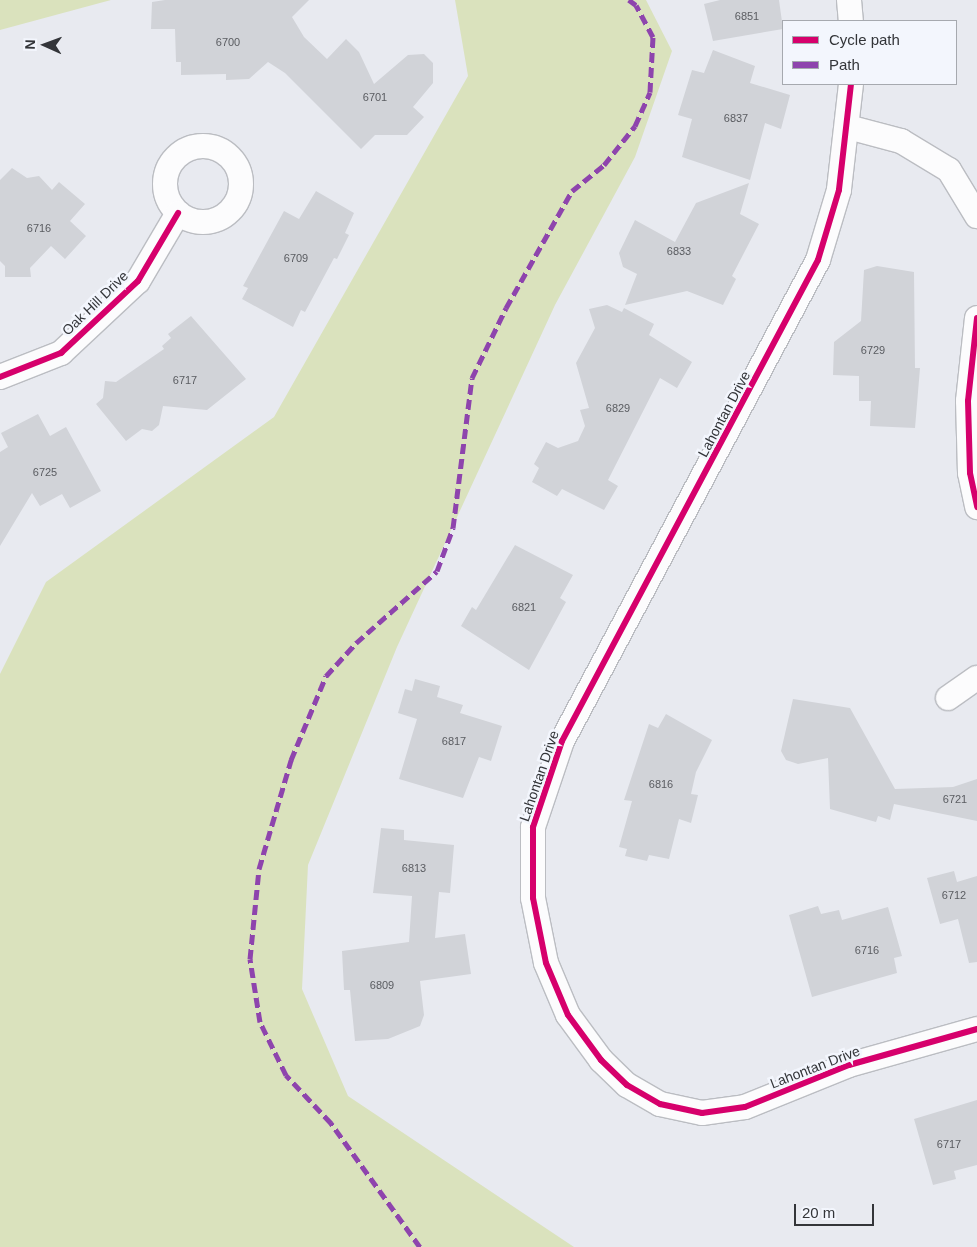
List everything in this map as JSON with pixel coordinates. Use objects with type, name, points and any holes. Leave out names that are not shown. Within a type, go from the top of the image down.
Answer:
[{"type":"street","points":[[849,0],[851,20]]},
{"type":"street","name":"Lahontan Drive","points":[[851,85],[848,127],[839,190],[814,269],[562,741],[533,827],[533,898],[546,963],[568,1015],[601,1060],[627,1085],[660,1104],[702,1113],[745,1107],[849,1065],[977,1029]]},
{"type":"street","points":[[848,127],[901,141],[949,170],[977,216]]},
{"type":"street","name":"Oak Hill Drive","points":[[0,378],[61,353],[138,281],[178,214]]},
{"type":"street","points":[[977,318],[968,401],[970,473],[977,507]]},
{"type":"street","points":[[948,698],[977,678]]},
{"type":"green space","points":[[0,0],[111,0],[0,30]]},
{"type":"green space","points":[[455,0],[646,0],[672,51],[635,157],[555,305],[397,647],[308,865],[302,989],[348,1096],[574,1247],[0,1247],[0,674],[46,582],[274,417],[468,76]]},
{"type":"building","points":[[165,0],[309,0],[292,17],[304,37],[327,59],[346,39],[359,52],[374,84],[408,55],[424,54],[433,63],[433,83],[413,107],[424,117],[407,135],[375,135],[361,149],[285,73],[268,62],[249,79],[226,80],[226,74],[181,75],[181,62],[176,62],[175,29],[151,29],[152,2]]},
{"type":"building","points":[[720,0],[779,0],[782,29],[713,41],[704,4]]},
{"type":"building","points":[[713,50],[755,66],[750,83],[790,95],[781,129],[765,123],[750,180],[682,157],[692,119],[678,115],[692,70],[704,73]]},
{"type":"building","points":[[12,168],[27,178],[39,176],[52,190],[59,182],[85,204],[70,221],[86,236],[65,259],[51,246],[30,268],[31,277],[5,277],[5,266],[0,261],[0,180]]},
{"type":"building","points":[[749,183],[740,214],[759,224],[732,276],[736,279],[723,305],[687,291],[625,305],[637,274],[623,267],[619,253],[635,220],[675,242],[696,203]]},
{"type":"building","points":[[316,191],[354,213],[345,233],[349,235],[337,259],[334,258],[305,312],[301,310],[293,327],[242,299],[248,288],[243,286],[284,211],[299,219]]},
{"type":"building","points":[[877,266],[914,272],[915,368],[920,368],[915,428],[870,426],[871,401],[859,401],[859,376],[833,375],[834,342],[861,321],[864,270]]},
{"type":"building","points":[[607,305],[622,312],[624,308],[654,324],[649,335],[692,362],[677,388],[660,378],[608,480],[618,486],[604,510],[562,489],[557,496],[532,482],[539,468],[534,464],[546,442],[558,448],[578,441],[585,426],[580,410],[589,408],[576,363],[595,328],[589,309]]},
{"type":"building","points":[[191,316],[246,379],[207,410],[163,406],[159,425],[152,431],[142,429],[126,441],[96,404],[103,398],[105,381],[116,382],[164,349],[162,346],[171,338],[168,334]]},
{"type":"building","points":[[38,414],[50,436],[66,427],[101,491],[70,508],[62,494],[40,506],[32,493],[0,546],[0,452],[8,447],[1,433]]},
{"type":"building","points":[[515,545],[573,575],[560,598],[566,602],[529,670],[461,626],[472,607],[476,610]]},
{"type":"building","points":[[415,679],[440,686],[437,697],[463,705],[460,713],[502,726],[491,761],[479,757],[463,798],[399,779],[417,719],[398,713],[405,689],[412,691]]},
{"type":"building","points":[[793,699],[850,708],[895,789],[953,787],[977,779],[977,821],[894,804],[890,820],[878,816],[876,822],[830,809],[828,758],[798,764],[786,760],[781,751]]},
{"type":"building","points":[[666,714],[712,740],[696,772],[691,794],[698,795],[691,823],[679,819],[669,859],[649,855],[647,861],[625,856],[627,849],[619,847],[632,801],[624,800],[649,724],[658,728]]},
{"type":"building","points":[[381,828],[404,830],[404,840],[454,845],[450,893],[439,892],[435,938],[465,934],[471,974],[420,981],[424,1015],[420,1026],[388,1039],[355,1041],[350,990],[344,990],[342,951],[409,942],[412,896],[373,893]]},
{"type":"building","points":[[954,871],[957,882],[977,876],[977,962],[969,963],[958,919],[940,924],[927,878]]},
{"type":"building","points":[[818,906],[821,914],[839,910],[842,920],[888,907],[902,956],[894,958],[897,973],[812,997],[789,915]]},
{"type":"building","points":[[977,1100],[977,1165],[954,1171],[956,1179],[933,1185],[914,1119]]},
{"type":"marked path","points":[[420,1247],[331,1123],[286,1075],[260,1022],[250,959],[259,869],[291,760],[326,676],[356,643],[437,571],[453,528],[472,378],[506,308],[572,191],[604,165],[635,126],[650,92],[653,37],[636,5],[629,0]]},
{"type":"cycle path","points":[[851,85],[839,190],[818,260],[562,741],[533,827],[533,898],[546,963],[568,1015],[601,1060],[627,1085],[660,1104],[702,1113],[745,1107],[849,1065],[977,1029]]},
{"type":"cycle path","points":[[0,377],[61,353],[138,281],[178,213]]},
{"type":"cycle path","points":[[977,318],[968,401],[970,473],[977,507]]}]
